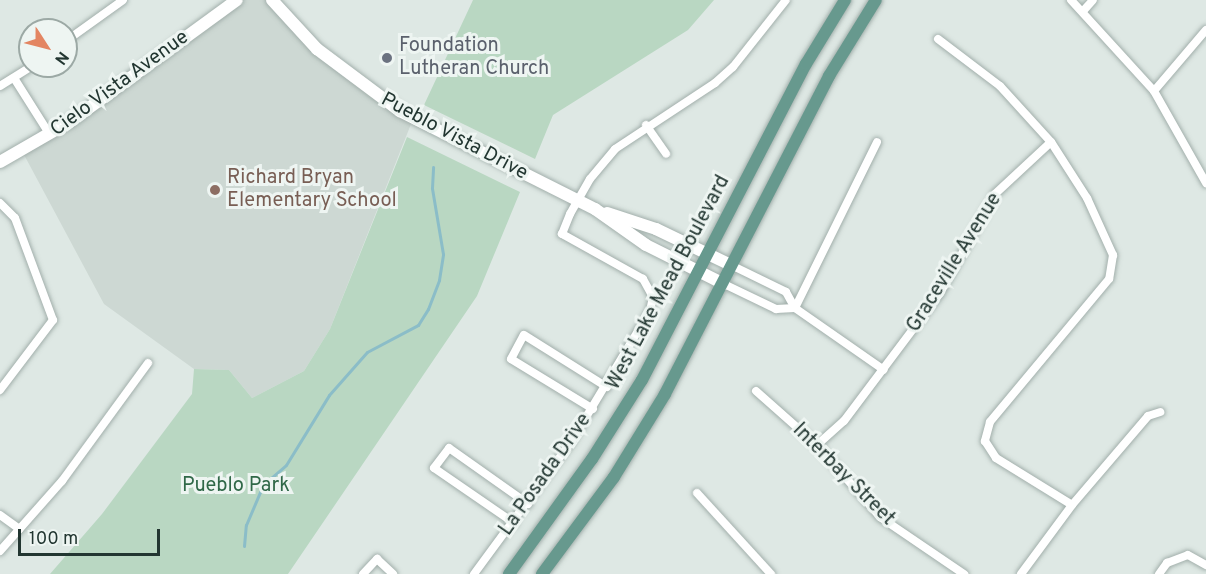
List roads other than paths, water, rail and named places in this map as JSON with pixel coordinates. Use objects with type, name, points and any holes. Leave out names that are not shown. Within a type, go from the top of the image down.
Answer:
[{"type":"main road","name":"West Lake Mead Boulevard","points":[[509,574],[592,459],[642,380],[701,272],[806,64],[845,0]]},
{"type":"main road","points":[[542,574],[614,477],[665,394],[830,76],[876,0]]},
{"type":"street","points":[[78,32],[123,0]]},
{"type":"street","name":"Cielo Vista Avenue","points":[[0,162],[50,135],[237,0]]},
{"type":"street","name":"Pueblo Vista Drive","points":[[272,0],[317,49],[400,111],[595,209],[646,245],[724,284],[776,309],[795,308]]},
{"type":"street","points":[[578,200],[609,155],[646,125],[715,83],[733,67],[786,0]]},
{"type":"street","points":[[1071,0],[1084,10],[1154,91],[1206,183]]},
{"type":"street","points":[[1084,10],[1093,0]]},
{"type":"street","points":[[1154,91],[1206,30]]},
{"type":"street","points":[[938,39],[1000,87],[1051,142],[1087,198],[1113,255],[1109,279],[990,423],[985,441],[996,458],[1072,505]]},
{"type":"street","points":[[0,86],[18,75]]},
{"type":"street","points":[[14,78],[50,135]]},
{"type":"street","points":[[646,125],[666,154]]},
{"type":"street","points":[[795,308],[877,142]]},
{"type":"street","name":"Graceville Avenue","points":[[818,445],[844,421],[940,293],[995,194],[1051,142]]},
{"type":"street","name":"La Posada Drive","points":[[474,574],[528,504],[593,409],[650,310],[653,297],[643,279],[562,234],[578,200]]},
{"type":"street","points":[[0,203],[15,218],[53,320],[0,390]]},
{"type":"street","name":"Pueblo Vista Drive","points":[[595,209],[656,229],[786,292],[795,308],[884,370]]},
{"type":"street","points":[[593,409],[511,359],[524,335],[607,387]]},
{"type":"street","points":[[0,551],[62,480],[148,363]]},
{"type":"street","name":"Interbay Street","points":[[756,390],[818,445],[880,518],[964,574]]},
{"type":"street","points":[[1021,574],[1072,505],[1148,416],[1160,412]]},
{"type":"street","points":[[514,523],[434,468],[449,448],[528,504]]},
{"type":"street","points":[[697,494],[771,574]]},
{"type":"street","points":[[0,515],[19,529]]},
{"type":"street","points":[[1159,574],[1167,563],[1188,555],[1206,565]]},
{"type":"street","points":[[363,574],[377,559],[393,574]]},
{"type":"waterway","points":[[244,546],[246,525],[263,485],[286,465],[329,395],[367,352],[418,325],[428,309],[439,280],[443,254],[432,188],[433,167]]},
{"type":"place","name":"Foundation Lutheran Church","points":[[387,58]]},
{"type":"place","name":"Richard Bryan Elementary School","points":[[215,190]]},
{"type":"park label","name":"Pueblo Park","points":[[236,486]]}]
